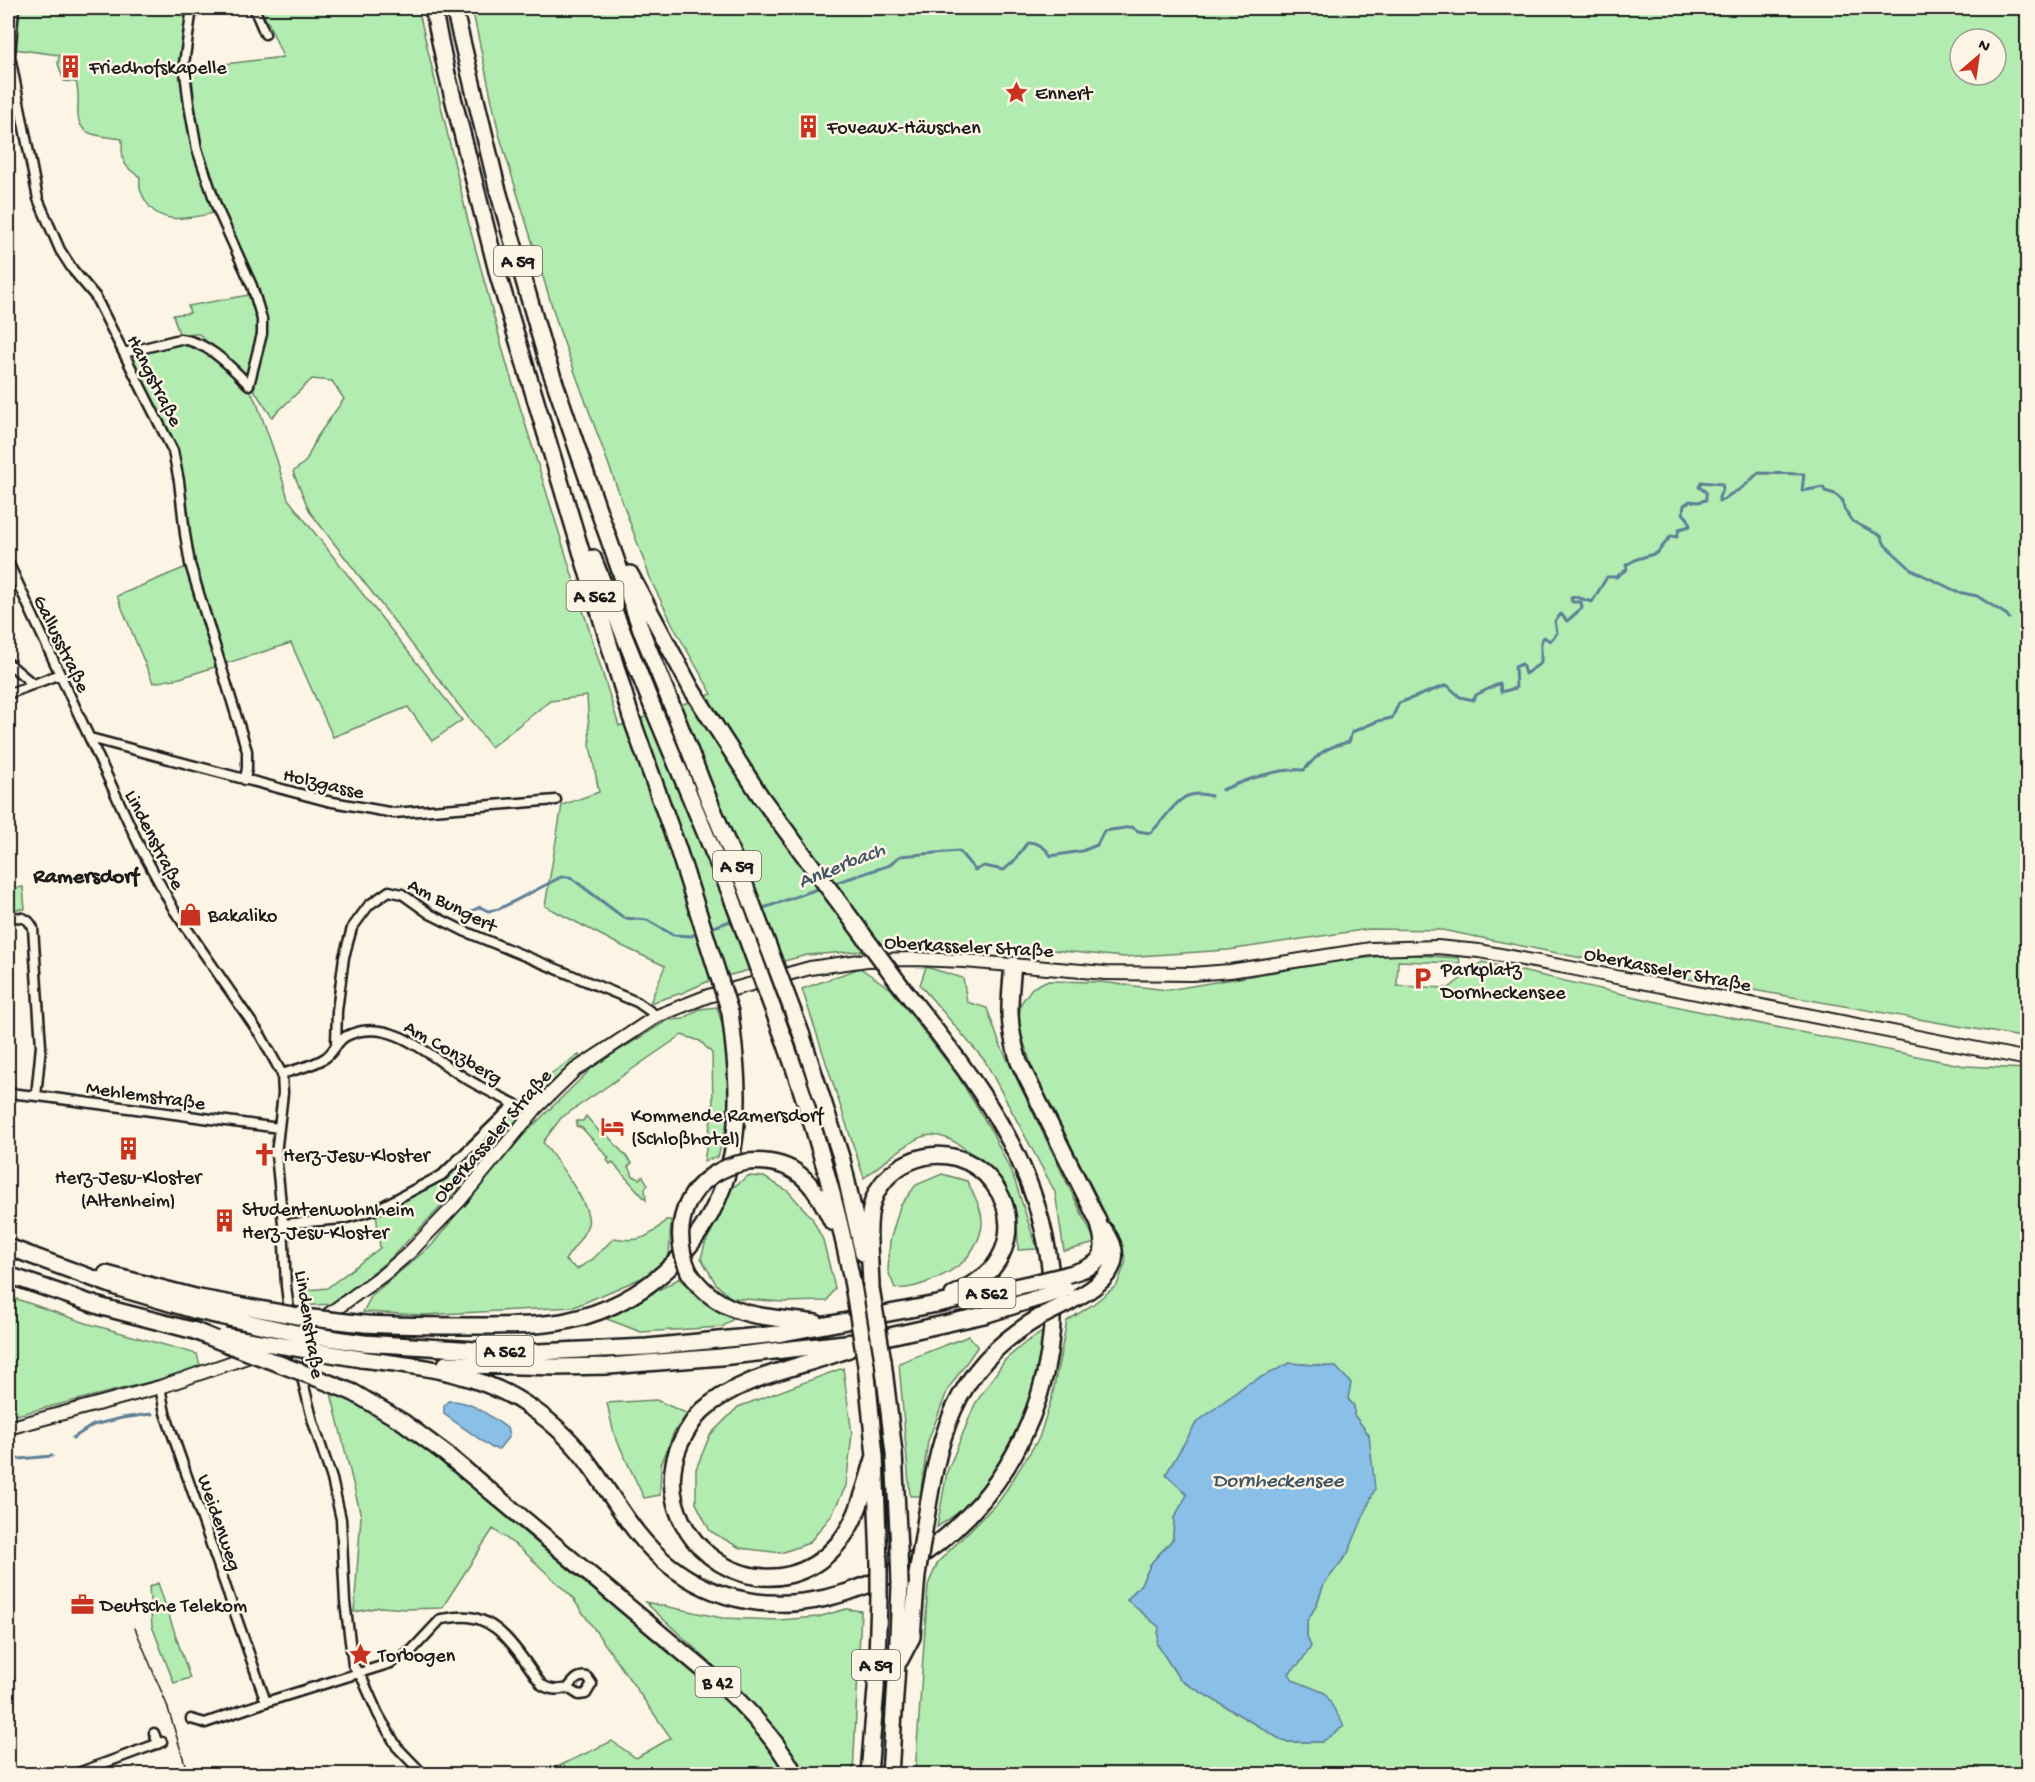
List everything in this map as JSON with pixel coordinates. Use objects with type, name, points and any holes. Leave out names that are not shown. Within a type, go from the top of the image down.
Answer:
[{"type":"highway","name":"A 59","points":[[433,8],[447,74],[495,263],[559,474],[729,890],[784,1039],[824,1162],[849,1263],[866,1365],[875,1456],[879,1598],[876,1689],[869,1774]]},
{"type":"highway","name":"A 59","points":[[454,8],[497,187],[546,357],[643,635],[745,885],[801,1033],[842,1160],[871,1288],[883,1361],[894,1453],[900,1585],[890,1774]]},
{"type":"highway","name":"A 562","points":[[198,1305],[365,1324],[515,1325],[564,1321],[598,1312],[624,1301],[647,1287],[674,1265],[694,1242],[712,1214],[726,1180],[735,1137],[737,1075],[730,1012],[678,849],[630,717],[559,474]]},
{"type":"highway","name":"A 59","points":[[404,1364],[452,1372],[487,1383],[534,1409],[577,1448],[643,1542],[679,1573],[716,1592],[745,1601],[766,1603],[806,1602],[836,1597],[873,1583],[932,1548],[970,1515],[989,1492],[1021,1441],[1036,1406],[1049,1354],[1054,1319],[1053,1282],[1043,1226],[1021,1163],[977,1087],[761,797],[692,690],[598,509]]},
{"type":"highway","points":[[9,1275],[102,1307],[195,1331],[404,1364],[523,1367],[609,1366],[721,1357],[872,1340],[984,1315],[1066,1289],[1090,1291],[1110,1270],[1114,1262],[1115,1246],[1098,1221],[1019,1062],[1011,1037],[1009,1017],[1013,965]]},
{"type":"highway","points":[[871,1288],[869,1222],[873,1202],[881,1185],[895,1170],[912,1160],[932,1155],[952,1156],[971,1163],[994,1183],[1006,1211],[1007,1232],[1002,1252],[984,1276],[937,1304]]},
{"type":"highway","points":[[830,1325],[748,1314],[732,1310],[708,1295],[689,1272],[681,1253],[681,1222],[688,1203],[700,1186],[713,1174],[729,1166],[767,1161],[786,1167],[804,1177],[811,1184],[823,1202],[849,1263]]},
{"type":"highway","name":"A 562","points":[[198,1305],[296,1333],[363,1343],[538,1352],[648,1347],[778,1334],[937,1304],[1037,1281],[1066,1289],[1096,1262],[1104,1248],[1105,1242],[1098,1221]]},
{"type":"highway","points":[[8,1247],[198,1305]]},
{"type":"highway","points":[[897,1665],[912,1637],[917,1575],[932,1484],[947,1424],[957,1400],[976,1370],[993,1352],[1011,1335],[1040,1317],[1066,1289]]},
{"type":"highway","name":"B 42","points":[[195,1331],[259,1358],[319,1378],[354,1393],[403,1422],[446,1454],[739,1701],[768,1733],[795,1774]]},
{"type":"highway","points":[[872,1340],[759,1379],[723,1395],[701,1411],[687,1430],[677,1452],[671,1486],[679,1516],[688,1534],[701,1550],[717,1562],[743,1574],[772,1577],[815,1564],[836,1547],[857,1512],[875,1456]]},
{"type":"street","name":"Hangstraße","points":[[14,8],[9,56],[38,199],[60,250],[95,296],[173,451],[190,564],[247,751],[245,780]]},
{"type":"street","points":[[124,353],[180,339],[189,340],[216,356],[249,385],[262,334],[262,319],[252,286],[217,208],[197,149],[184,64],[192,8]]},
{"type":"street","points":[[254,8],[265,34]]},
{"type":"street","name":"Gallusstraße","points":[[8,562],[19,590],[90,738]]},
{"type":"street","points":[[8,663],[33,684]]},
{"type":"street","points":[[8,694],[60,674]]},
{"type":"street","name":"Holzgasse","points":[[90,738],[336,803],[394,813],[556,801]]},
{"type":"street","name":"Lindenstraße","points":[[90,738],[140,847],[174,910],[261,1036],[282,1074],[276,1164],[283,1224],[286,1286],[293,1340],[313,1422],[332,1479],[341,1519],[345,1602],[353,1665],[397,1747],[423,1774]]},
{"type":"street","name":"Am Bungert","points":[[336,1043],[338,1000],[344,957],[352,927],[369,905],[389,891],[402,894],[430,914],[464,931],[637,1002],[657,1016]]},
{"type":"street","points":[[8,916],[24,917],[31,922],[33,928],[41,1046],[36,1096]]},
{"type":"street","name":"Oberkasseler Straße","points":[[8,1428],[160,1387],[293,1340],[383,1275],[409,1253],[461,1199],[518,1128],[554,1088],[575,1070],[657,1016],[743,985],[810,968],[867,960],[915,959],[1104,973],[1192,974],[1230,971],[1371,949],[1416,947],[1461,949],[1570,968],[2028,1059]]},
{"type":"street","name":"Am Conzberg","points":[[282,1074],[316,1063],[328,1056],[336,1043],[348,1035],[364,1029],[379,1030],[391,1033],[424,1050],[479,1087],[515,1104],[442,1175],[424,1185],[377,1209],[343,1219],[283,1224]]},
{"type":"street","name":"Mehlemstraße","points":[[8,1093],[279,1128]]},
{"type":"street","name":"Weidenweg","points":[[160,1387],[165,1413],[266,1702]]},
{"type":"street","points":[[191,1719],[205,1723],[391,1663],[404,1656],[441,1619],[466,1617],[480,1619],[500,1631],[542,1684],[555,1690],[568,1688]]},
{"type":"street","points":[[75,1774],[160,1743],[154,1732]]},
{"type":"green space","points":[[19,8],[188,8],[180,67],[183,104],[193,148],[214,213],[176,218],[167,217],[151,209],[141,191],[140,177],[124,162],[122,139],[90,133],[80,124],[77,85],[76,82],[64,81],[58,64],[59,55],[14,49]]},
{"type":"green space","points":[[259,8],[418,8],[468,221],[507,365],[619,726],[712,694],[652,583],[559,329],[499,134],[472,8],[2027,8],[2027,1038],[1661,974],[1442,930],[1369,929],[1228,950],[1124,957],[1041,949],[903,948],[807,955],[711,980],[682,993],[650,1003],[665,966],[545,906],[562,805],[599,792],[590,745],[587,696],[550,701],[491,747],[310,512],[293,472],[306,461],[317,437],[344,399],[332,381],[312,379],[272,417],[250,384],[199,334],[179,334],[173,315],[190,313],[188,306],[249,295],[236,254],[240,250],[218,200],[200,150],[191,68],[283,57],[269,24]]},
{"type":"green space","points":[[185,342],[210,353],[248,386],[258,406],[288,499],[462,720],[432,741],[408,707],[333,737],[291,643],[180,678],[153,683],[117,596],[191,565],[179,452],[128,357]]},
{"type":"green space","points":[[23,887],[25,909],[8,910],[8,889]]},
{"type":"green space","points":[[1400,954],[1459,958],[1460,963],[1398,961],[1397,986],[1449,988],[1482,962],[1688,1009],[1965,1066],[2027,1069],[2027,1774],[915,1774],[928,1585],[938,1562],[1000,1500],[1039,1438],[1052,1397],[1067,1321],[1117,1285],[1126,1261],[1109,1221],[1034,1073],[1018,1025],[1021,1003],[1032,988],[1046,981],[1100,982],[1168,990],[1333,962]],"holes":[[[1290,1363],[1336,1367],[1348,1399],[1354,1406],[1354,1415],[1369,1435],[1348,1553],[1324,1584],[1316,1606],[1307,1621],[1307,1636],[1300,1663],[1289,1673],[1292,1680],[1325,1693],[1322,1742],[1285,1742],[1180,1680],[1157,1644],[1159,1627],[1127,1600],[1141,1584],[1152,1562],[1173,1539],[1174,1518],[1187,1495],[1196,1423]]]},
{"type":"green space","points":[[926,967],[963,978],[967,1002],[987,1008],[999,1042],[1096,1243],[1064,1251],[1055,1192],[985,1061],[920,985]]},
{"type":"green space","points":[[860,968],[891,989],[958,1076],[992,1132],[1014,1178],[1037,1249],[1018,1250],[1018,1235],[1011,1205],[997,1179],[976,1157],[946,1138],[931,1135],[919,1138],[864,1178],[802,989]]},
{"type":"green space","points":[[717,1007],[727,1040],[730,1063],[729,1117],[718,1157],[704,1161],[713,1108],[712,1053],[700,1041],[682,1035],[561,1118],[543,1142],[572,1182],[588,1216],[588,1224],[584,1233],[565,1260],[577,1269],[593,1259],[614,1238],[630,1240],[643,1238],[666,1220],[671,1220],[669,1258],[653,1273],[574,1307],[423,1315],[363,1312],[372,1295],[432,1245],[505,1153],[595,1065],[668,1020],[683,1019],[699,1009]]},
{"type":"green space","points":[[579,1055],[580,1058],[552,1083],[469,1178],[391,1258],[333,1304],[301,1306],[300,1291],[327,1288],[380,1248],[376,1213],[446,1180],[552,1073]]},
{"type":"green space","points":[[586,1116],[604,1137],[607,1135],[632,1163],[628,1167],[632,1175],[639,1179],[643,1176],[648,1185],[645,1188],[646,1200],[612,1162],[610,1164],[607,1160],[609,1158],[582,1128],[576,1126],[577,1121],[583,1121]]},
{"type":"green space","points":[[942,1174],[967,1181],[981,1214],[982,1227],[979,1237],[965,1259],[949,1272],[921,1285],[895,1288],[888,1271],[890,1241],[900,1206],[916,1185]]},
{"type":"green space","points":[[748,1176],[764,1177],[788,1191],[812,1218],[823,1240],[835,1288],[827,1301],[783,1302],[731,1298],[716,1284],[701,1258],[705,1244],[731,1189]]},
{"type":"green space","points":[[680,1278],[695,1296],[733,1319],[722,1327],[641,1332],[607,1319]]},
{"type":"green space","points":[[8,1296],[86,1323],[197,1354],[201,1369],[17,1415],[8,1406]]},
{"type":"green space","points":[[1044,1331],[1032,1396],[1004,1464],[975,1501],[937,1527],[947,1472],[975,1404],[1005,1360],[1026,1342]]},
{"type":"green space","points":[[969,1336],[978,1346],[948,1389],[928,1441],[920,1496],[910,1496],[899,1363]]},
{"type":"green space","points":[[843,1368],[852,1434],[846,1486],[831,1516],[809,1543],[781,1553],[740,1548],[710,1531],[696,1503],[696,1469],[710,1435],[738,1407]]},
{"type":"green space","points":[[331,1393],[364,1406],[420,1442],[519,1528],[727,1701],[766,1742],[784,1774],[542,1774],[612,1741],[636,1758],[671,1738],[571,1596],[521,1549],[493,1529],[442,1608],[380,1607],[354,1612],[361,1516]]},
{"type":"green space","points":[[656,1400],[688,1414],[674,1432],[661,1465],[660,1495],[644,1498],[614,1434],[607,1403]]},
{"type":"green space","points":[[158,1583],[190,1678],[174,1683],[152,1626],[149,1587]]},
{"type":"green space","points":[[645,1602],[722,1618],[779,1620],[818,1617],[846,1609],[861,1611],[853,1774],[806,1774],[777,1729],[734,1685]]},
{"type":"water","name":"Dornheckensee","points":[[1290,1363],[1336,1367],[1351,1383],[1348,1399],[1354,1406],[1354,1415],[1369,1435],[1375,1489],[1348,1553],[1324,1584],[1316,1606],[1307,1621],[1307,1636],[1311,1647],[1300,1663],[1289,1673],[1293,1680],[1325,1693],[1344,1726],[1322,1742],[1285,1742],[1180,1680],[1157,1644],[1159,1627],[1127,1600],[1141,1584],[1152,1562],[1173,1539],[1174,1518],[1187,1495],[1166,1474],[1196,1423],[1247,1384]]},
{"type":"water","points":[[448,1401],[465,1403],[479,1409],[507,1428],[509,1436],[499,1449],[492,1448],[444,1414],[444,1406]]},
{"type":"waterway","name":"Ankerbach","points":[[1222,790],[1273,773],[1304,770],[1324,752],[1334,746],[1349,742],[1352,732],[1392,718],[1399,703],[1447,685],[1460,697],[1474,700],[1476,695],[1500,683],[1501,692],[1516,688],[1515,667],[1522,664],[1525,674],[1541,663],[1541,642],[1544,637],[1550,641],[1557,633],[1555,621],[1561,614],[1567,621],[1582,608],[1581,602],[1572,602],[1571,598],[1576,597],[1592,602],[1607,577],[1616,577],[1627,569],[1626,565],[1657,553],[1671,536],[1677,537],[1679,529],[1690,526],[1683,513],[1684,505],[1690,501],[1706,500],[1706,492],[1699,487],[1701,482],[1722,484],[1719,501],[1743,487],[1758,473],[1804,474],[1802,491],[1823,487],[1825,491],[1835,494],[1843,501],[1844,509],[1852,521],[1881,536],[1885,545],[1912,570],[1958,592],[1977,596],[2009,618]]},
{"type":"waterway","name":"Ankerbach","points":[[2021,631],[2028,634]]},
{"type":"waterway","name":"Ankerbach","points":[[832,884],[890,865],[900,856],[959,851],[975,870],[984,866],[1004,870],[1028,842],[1041,846],[1051,856],[1082,851],[1097,845],[1104,831],[1132,827],[1138,831],[1150,833],[1183,799],[1190,795],[1211,796]]},
{"type":"waterway","name":"Ankerbach","points":[[457,914],[470,912],[480,907],[488,911],[499,909],[561,877],[570,877],[624,918],[647,920],[673,935],[691,936],[699,933]]},
{"type":"waterway","name":"Ankerbach","points":[[758,910],[823,887]]},
{"type":"waterway","name":"Ankerbach","points":[[708,929],[736,919]]},
{"type":"waterway","name":"Ankerbach","points":[[73,1438],[93,1425],[152,1414]]},
{"type":"waterway","name":"Ankerbach","points":[[8,1460],[52,1456]]},
{"type":"tram line","points":[[135,1628],[167,1705],[188,1774]]},
{"type":"place","name":"Friedhofskapelle","points":[[71,66]]},
{"type":"place","name":"Ennert","points":[[1017,92]]},
{"type":"place","name":"Foveaux-Häuschen","points":[[809,126]]},
{"type":"place","name":"Bakaliko","points":[[190,914]]},
{"type":"place","name":"Parkplatz Dornheckensee","points":[[1423,979]]},
{"type":"place","name":"Kommende Ramersdorf (Schloßhotel)","points":[[613,1126]]},
{"type":"place","name":"Herz-Jesu-Kloster (Altenheim)","points":[[128,1149]]},
{"type":"place","name":"Herz-Jesu-Kloster","points":[[265,1154]]},
{"type":"place","name":"Studentenwohnheim Herz-Jesu-Kloster","points":[[224,1220]]},
{"type":"place","name":"Deutsche Telekom","points":[[82,1604]]},
{"type":"place","name":"Torbogen","points":[[360,1654]]},
{"type":"district","name":"Ramersdorf","points":[[86,874]]}]
